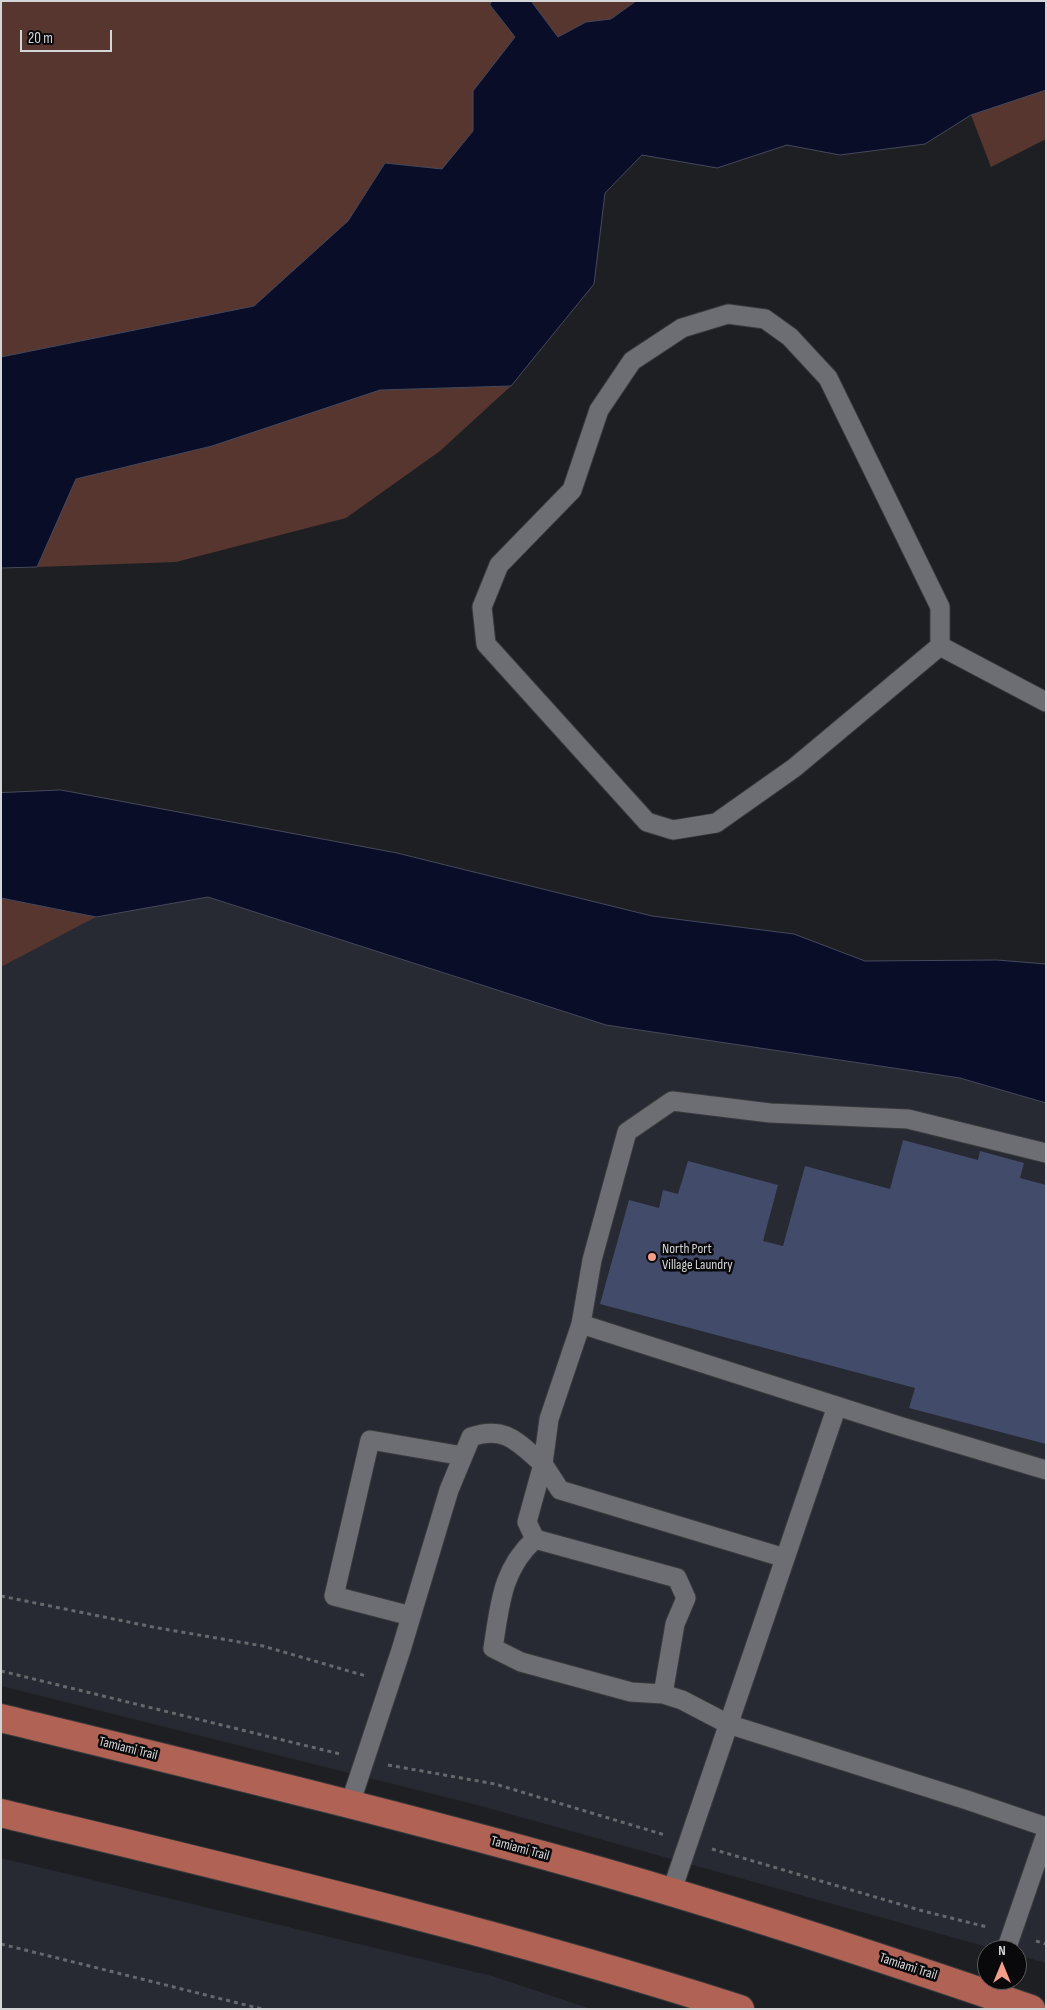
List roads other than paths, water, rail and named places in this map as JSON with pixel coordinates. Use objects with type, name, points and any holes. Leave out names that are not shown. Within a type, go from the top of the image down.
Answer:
[{"type":"main road","name":"Tamiami Trail","points":[[1,1718],[350,1804],[578,1865],[910,1967],[977,1984]]},
{"type":"main road","points":[[1,1813],[548,1950],[740,2009]]},
{"type":"main road","name":"Tamiami Trail","points":[[998,1990],[1031,2009]]},
{"type":"lane","points":[[728,314],[765,319],[790,337],[828,378],[940,607],[940,646],[794,768],[716,823],[673,830],[647,822],[486,644],[482,607],[499,565],[572,490],[599,410],[632,361],[682,328],[728,314]]},
{"type":"lane","points":[[940,646],[1046,702]]},
{"type":"lane","points":[[663,1694],[675,1624],[686,1598],[677,1578],[535,1539],[526,1522],[543,1464],[548,1420],[581,1324],[592,1260],[628,1132],[672,1101],[770,1114],[908,1119],[1046,1152]]},
{"type":"lane","points":[[581,1324],[837,1406],[1046,1470]]},
{"type":"lane","points":[[671,1893],[837,1406]]},
{"type":"lane","points":[[350,1804],[411,1616],[449,1490],[471,1437],[488,1431],[508,1434],[543,1464],[560,1490],[785,1558]]},
{"type":"lane","points":[[411,1616],[334,1596],[370,1440],[463,1456]]},
{"type":"lane","points":[[535,1539],[519,1554],[502,1594],[494,1648],[520,1662],[631,1692],[663,1694],[682,1700],[728,1724],[1046,1827]]},
{"type":"lane","points":[[1009,1940],[1038,1882],[1046,1834]]},
{"type":"water","points":[[492,1],[531,1],[558,37],[586,22],[611,19],[636,1],[1046,1],[1046,90],[971,115],[925,144],[840,155],[787,145],[717,168],[642,155],[605,193],[594,284],[511,386],[380,390],[212,446],[76,479],[37,567],[1,568],[1,357],[254,306],[348,221],[385,163],[442,169],[473,131],[473,91],[515,37],[490,5]]},
{"type":"water","points":[[61,790],[397,853],[652,916],[794,934],[865,961],[997,960],[1046,964],[1046,1103],[960,1078],[606,1025],[208,897],[96,917],[1,898],[1,793]]},
{"type":"place","name":"North Port Village Laundry","points":[[652,1257]]}]
